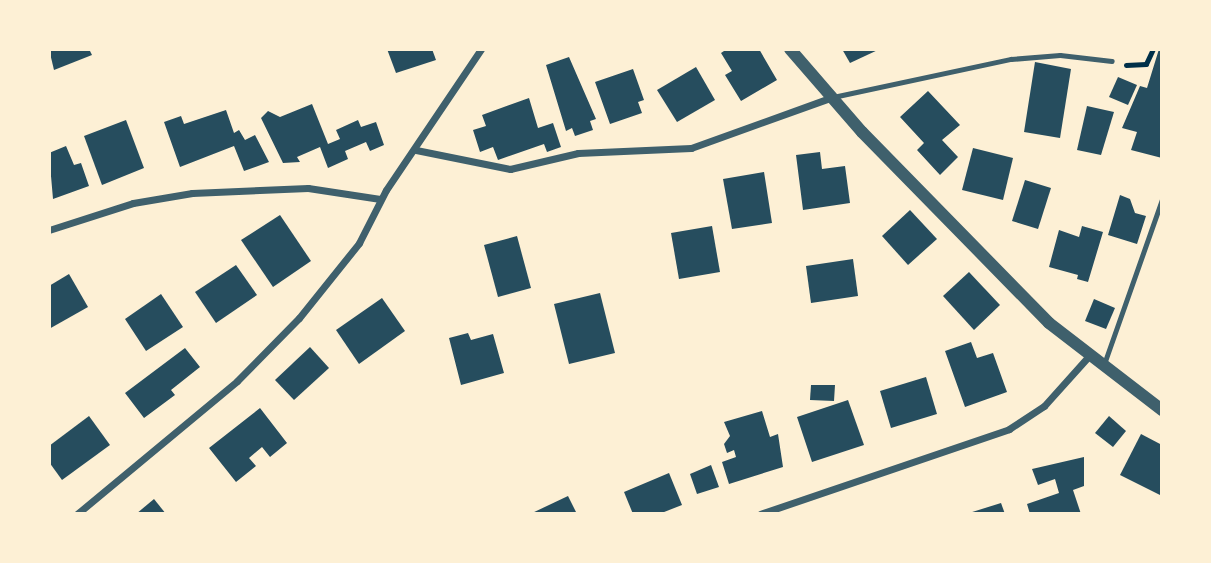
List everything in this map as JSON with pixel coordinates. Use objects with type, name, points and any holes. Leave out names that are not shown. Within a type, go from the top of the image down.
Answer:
[{"type":"street","points":[[76,514],[267,352],[353,251],[380,199],[416,150],[481,49]]},
{"type":"street","points":[[790,49],[830,98],[1011,286],[1088,357],[1162,410]]},
{"type":"street","points":[[416,150],[510,169],[589,152],[691,148],[830,98]]},
{"type":"street","points":[[49,230],[133,203],[192,193],[308,188],[380,199]]},
{"type":"street","points":[[760,514],[1009,429],[1044,406],[1088,357]]},
{"type":"lane","points":[[830,98],[1011,59],[1060,55],[1112,61]]},
{"type":"lane","points":[[1102,368],[1115,343],[1162,199]]},
{"type":"path","points":[[1112,61],[1146,64],[1153,49]]},
{"type":"building","points":[[49,49],[89,49],[92,55],[54,70]]},
{"type":"building","points":[[387,49],[432,49],[436,60],[396,73]]},
{"type":"building","points":[[727,49],[759,49],[777,80],[741,101],[725,75],[732,71],[721,53]]},
{"type":"building","points":[[842,49],[880,49],[850,63]]},
{"type":"building","points":[[1159,49],[1162,49],[1162,158],[1131,150],[1137,132],[1122,128],[1140,86],[1147,88]]},
{"type":"building","points":[[569,57],[596,119],[590,121],[593,130],[575,136],[572,128],[566,131],[546,65]]},
{"type":"building","points":[[1035,62],[1071,69],[1060,138],[1024,132]]},
{"type":"building","points":[[696,67],[715,100],[677,122],[657,90]]},
{"type":"building","points":[[633,69],[644,100],[638,102],[642,113],[610,124],[595,82]]},
{"type":"building","points":[[1118,77],[1137,85],[1128,105],[1109,97]]},
{"type":"building","points":[[928,91],[960,125],[942,140],[958,157],[940,175],[917,150],[924,143],[900,117]]},
{"type":"building","points":[[529,98],[538,128],[553,123],[561,147],[547,152],[544,144],[498,160],[493,147],[480,152],[473,130],[486,126],[482,115]]},
{"type":"building","points":[[312,104],[328,144],[340,139],[336,130],[358,120],[361,127],[376,122],[384,145],[370,151],[366,142],[345,151],[348,159],[328,168],[320,147],[297,157],[300,162],[283,163],[261,118],[268,111],[280,117]]},
{"type":"building","points":[[1087,106],[1114,112],[1101,155],[1077,150]]},
{"type":"building","points":[[226,110],[234,133],[239,130],[245,140],[255,135],[269,162],[244,171],[234,146],[180,167],[164,122],[181,116],[184,124]]},
{"type":"building","points":[[126,120],[144,168],[102,185],[84,136]]},
{"type":"building","points":[[66,146],[74,165],[81,163],[89,186],[53,199],[49,153]]},
{"type":"building","points":[[973,148],[1013,158],[1003,200],[962,190]]},
{"type":"building","points":[[820,152],[822,169],[845,166],[850,203],[803,210],[796,155]]},
{"type":"building","points":[[764,172],[772,223],[732,229],[723,179]]},
{"type":"building","points":[[1025,180],[1051,188],[1038,229],[1012,221]]},
{"type":"building","points":[[1120,195],[1130,199],[1135,213],[1146,216],[1137,244],[1108,235]]},
{"type":"building","points":[[910,210],[937,239],[908,265],[882,236]]},
{"type":"building","points":[[280,215],[311,261],[273,287],[241,240]]},
{"type":"building","points":[[712,226],[720,272],[679,279],[671,233]]},
{"type":"building","points":[[1082,226],[1103,232],[1088,282],[1077,279],[1078,275],[1049,267],[1059,230],[1079,237]]},
{"type":"building","points":[[517,236],[531,288],[498,297],[484,245]]},
{"type":"building","points":[[853,259],[858,296],[811,303],[806,266]]},
{"type":"building","points":[[236,265],[257,295],[216,323],[195,292]]},
{"type":"building","points":[[969,272],[1000,305],[974,330],[943,296]]},
{"type":"building","points":[[69,274],[88,307],[49,329],[49,286]]},
{"type":"building","points":[[600,293],[615,353],[569,364],[554,304]]},
{"type":"building","points":[[161,294],[183,327],[146,351],[125,319]]},
{"type":"building","points":[[382,298],[405,331],[359,364],[336,330]]},
{"type":"building","points":[[1094,299],[1115,308],[1106,329],[1085,321]]},
{"type":"building","points":[[468,333],[471,340],[493,334],[504,373],[461,385],[449,338]]},
{"type":"building","points":[[971,342],[977,358],[993,353],[1007,392],[965,407],[945,351]]},
{"type":"building","points":[[310,347],[329,368],[294,400],[275,380]]},
{"type":"building","points":[[185,348],[200,367],[171,390],[175,395],[144,418],[125,393]]},
{"type":"building","points":[[926,377],[937,414],[891,428],[880,391]]},
{"type":"building","points":[[811,385],[835,385],[834,401],[810,400]]},
{"type":"building","points":[[848,400],[864,445],[812,462],[797,417]]},
{"type":"building","points":[[260,408],[287,443],[270,457],[262,447],[249,458],[256,466],[236,482],[209,448]]},
{"type":"building","points":[[762,411],[770,437],[778,434],[783,467],[729,484],[722,462],[736,457],[734,450],[727,453],[724,444],[730,436],[724,422]]},
{"type":"building","points":[[89,416],[110,445],[62,480],[49,462],[49,446]]},
{"type":"building","points":[[1109,416],[1126,431],[1113,447],[1095,433]]},
{"type":"building","points":[[1141,434],[1162,445],[1162,496],[1120,475]]},
{"type":"building","points":[[1084,457],[1084,486],[1073,490],[1081,514],[1030,514],[1027,504],[1059,493],[1055,479],[1038,485],[1032,469]]},
{"type":"building","points":[[711,465],[719,487],[697,494],[690,474]]},
{"type":"building","points":[[669,473],[682,505],[659,514],[633,514],[624,492]]},
{"type":"building","points":[[568,496],[577,514],[530,514]]},
{"type":"building","points":[[154,499],[166,514],[136,514]]},
{"type":"building","points":[[1001,503],[1005,514],[969,514],[969,513]]}]
